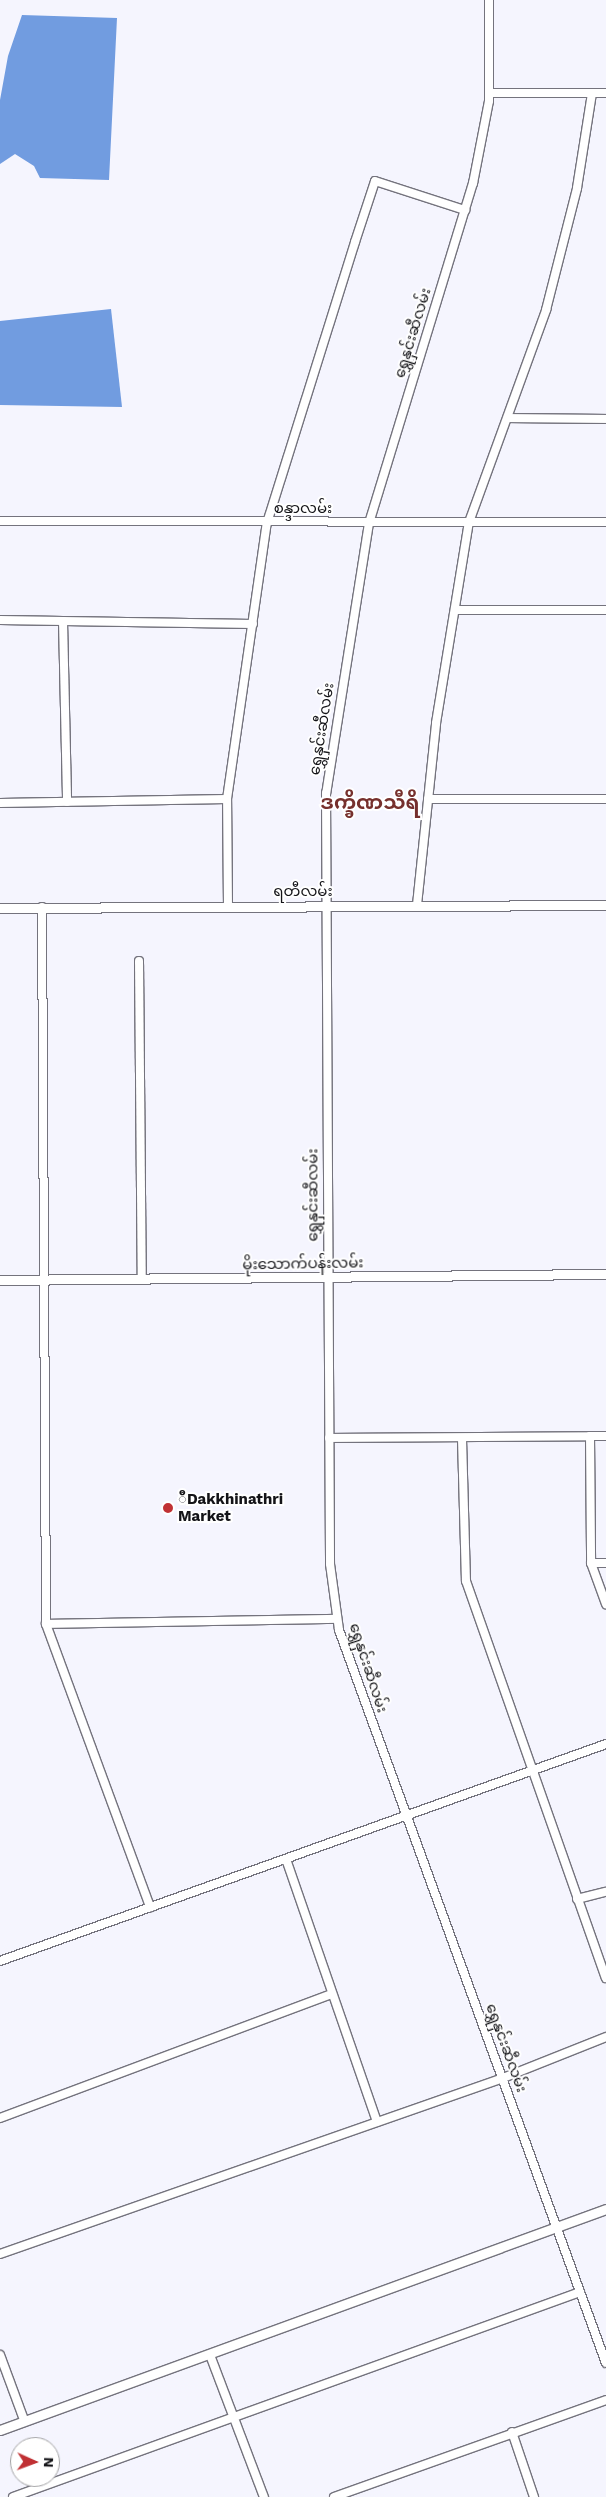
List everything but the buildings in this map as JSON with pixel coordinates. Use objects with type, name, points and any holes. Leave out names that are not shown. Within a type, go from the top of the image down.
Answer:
[{"type":"street","name":"ရွှေနှင်းဆီလမ်း","points":[[489,0],[489,93],[465,210],[369,523],[326,793],[325,906],[330,1564],[337,1620],[405,1817],[503,2078],[606,2364]]},
{"type":"street","points":[[489,93],[606,93]]},
{"type":"street","points":[[416,905],[428,799],[469,522],[546,310],[577,188],[592,93]]},
{"type":"street","points":[[228,906],[227,799],[268,523],[375,181],[465,210]]},
{"type":"street","points":[[508,418],[606,419]]},
{"type":"street","name":"စန္ဒာလမ်း","points":[[0,521],[268,523],[606,522]]},
{"type":"street","points":[[455,610],[606,610]]},
{"type":"street","points":[[0,620],[253,624]]},
{"type":"street","points":[[63,621],[68,802]]},
{"type":"street","points":[[0,803],[227,799]]},
{"type":"street","points":[[428,799],[606,799]]},
{"type":"street","name":"ရတီလမ်း","points":[[0,908],[606,905]]},
{"type":"street","points":[[42,907],[46,1280],[46,1624],[150,1907]]},
{"type":"street","points":[[139,961],[142,1280]]},
{"type":"street","name":"မိုးသောက်ပန်းလမ်း","points":[[0,1280],[606,1274]]},
{"type":"street","points":[[590,1436],[591,1563],[606,1604]]},
{"type":"street","points":[[329,1438],[462,1439],[606,1436]]},
{"type":"street","points":[[462,1439],[466,1581],[531,1772],[606,1978]]},
{"type":"street","points":[[591,1563],[606,1563]]},
{"type":"street","points":[[46,1624],[337,1620]]},
{"type":"street","points":[[0,1961],[606,1744]]},
{"type":"street","points":[[286,1859],[377,2122]]},
{"type":"street","points":[[577,1899],[606,1892]]},
{"type":"street","points":[[0,2118],[332,1994]]},
{"type":"street","points":[[0,2254],[503,2078],[606,2036]]},
{"type":"street","points":[[0,2430],[606,2209]]},
{"type":"street","points":[[13,2497],[580,2292]]},
{"type":"street","points":[[0,2355],[24,2420]]},
{"type":"street","points":[[210,2355],[264,2497]]},
{"type":"street","points":[[334,2497],[606,2400]]},
{"type":"street","points":[[512,2432],[534,2497]]},
{"type":"water","points":[[22,15],[117,18],[109,180],[40,178],[34,166],[15,154],[0,164],[0,100],[8,56]]},
{"type":"water","points":[[111,309],[122,407],[0,405],[0,321]]},
{"type":"place","name":"ီDakkhinathri Market","points":[[168,1508]]},
{"type":"district","name":"ဒက္ခိဏသီရိ","points":[[370,802]]}]
